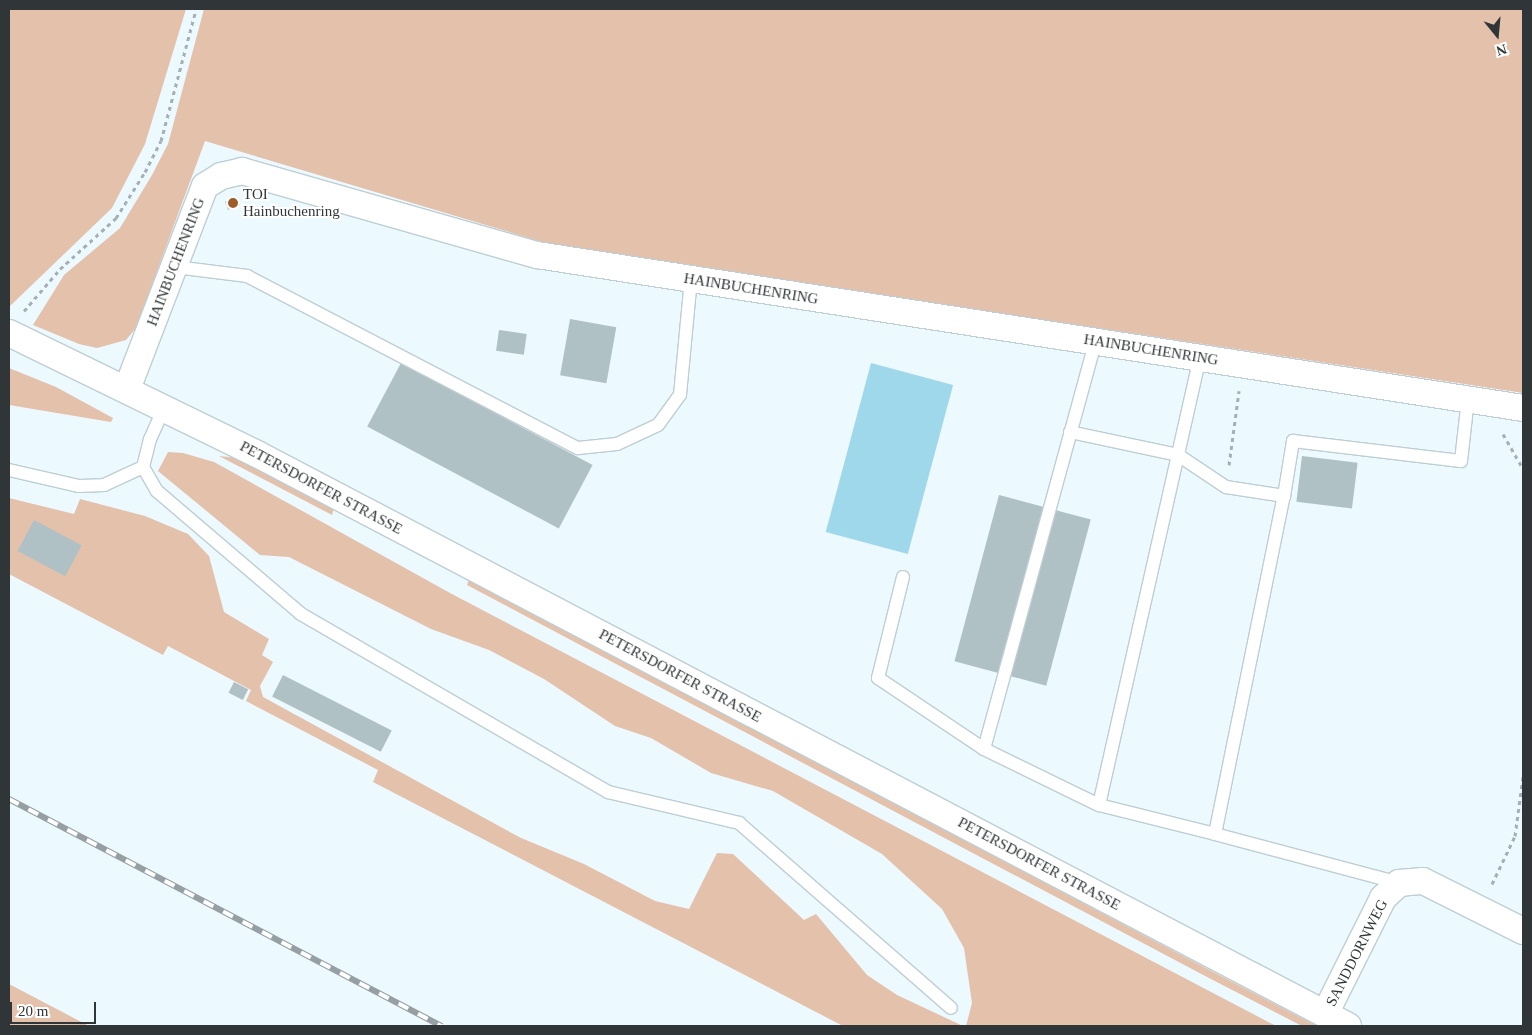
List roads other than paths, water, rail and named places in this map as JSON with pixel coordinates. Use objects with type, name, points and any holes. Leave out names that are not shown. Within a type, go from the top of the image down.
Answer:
[{"type":"street","name":"HAINBUCHENRING","points":[[127,389],[205,186],[221,176],[242,171],[537,256],[1514,406]]},
{"type":"street","name":"PETERSDORFER STRASSE","points":[[10,334],[164,408],[1348,1026]]},
{"type":"street","name":"SANDDORNWEG","points":[[1325,1014],[1383,898],[1399,883],[1423,882],[1523,930]]},
{"type":"lane","points":[[175,267],[247,276],[578,448],[616,444],[658,425],[680,395],[691,279]]},
{"type":"lane","points":[[984,749],[1094,342]]},
{"type":"lane","points":[[1099,805],[1200,358]]},
{"type":"lane","points":[[1215,834],[1284,496],[1293,441],[1461,461],[1468,399]]},
{"type":"lane","points":[[164,408],[150,439],[143,467],[157,490],[302,614],[608,792],[739,823],[951,1008]]},
{"type":"lane","points":[[1070,432],[1178,455],[1226,488],[1284,496]]},
{"type":"lane","points":[[9,470],[79,486],[104,485],[143,467]]},
{"type":"lane","points":[[903,577],[878,678],[984,749],[1099,805],[1399,883]]},
{"type":"water","points":[[871,363],[953,385],[908,554],[826,532]]},
{"type":"railway","points":[[9,799],[442,1026]]},
{"type":"place","name":"TOI Hainbuchenring","points":[[233,203]]}]
